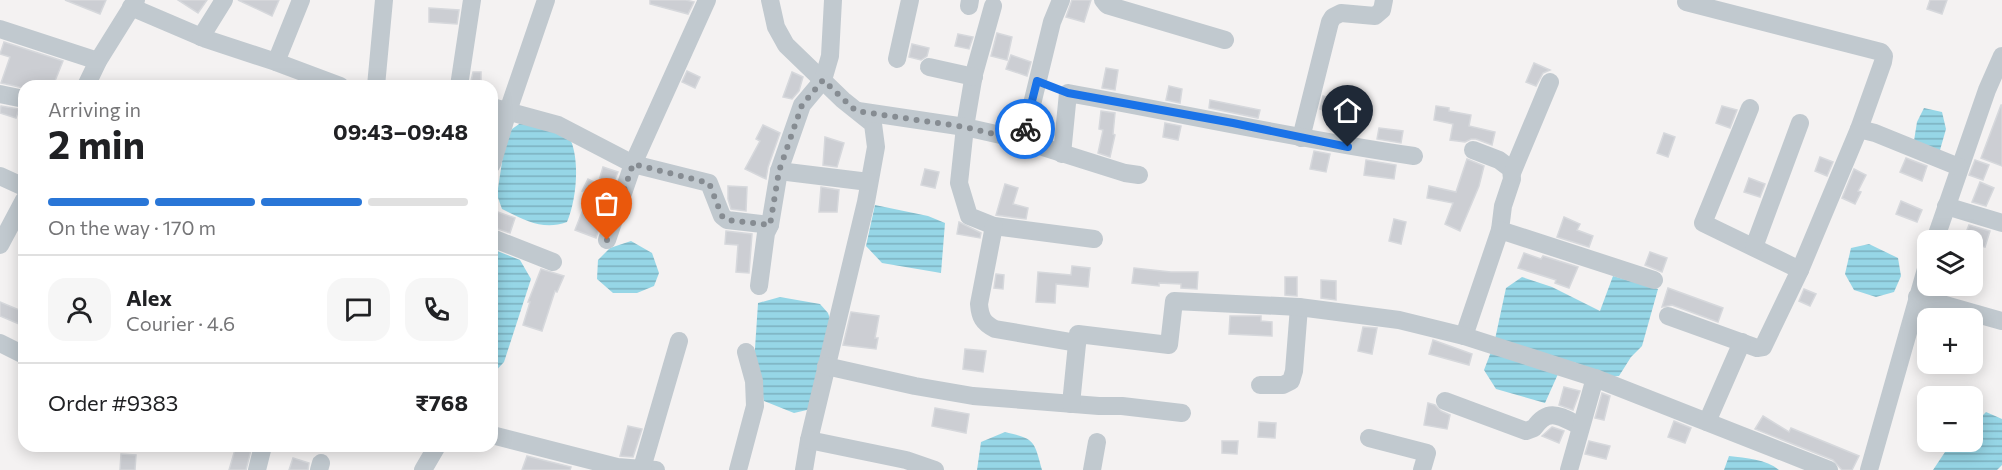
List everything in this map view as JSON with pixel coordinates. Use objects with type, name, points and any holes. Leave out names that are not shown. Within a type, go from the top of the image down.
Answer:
[{"type":"street","points":[[201,36],[224,0]]},
{"type":"street","points":[[276,62],[301,0]]},
{"type":"street","points":[[377,80],[384,0]]},
{"type":"street","points":[[460,80],[472,0]]},
{"type":"street","points":[[546,0],[500,109],[558,125],[633,164],[709,183],[722,216],[727,220],[770,225]]},
{"type":"street","points":[[607,240],[633,164],[707,0]]},
{"type":"street","points":[[770,0],[776,27],[786,45],[856,111],[873,124],[876,147],[804,470]]},
{"type":"street","points":[[759,286],[766,233],[770,225],[779,171],[802,105],[823,80],[830,56],[833,0]]},
{"type":"street","points":[[897,59],[910,0]]},
{"type":"street","points":[[1023,141],[1052,21],[1061,0]]},
{"type":"street","points":[[1103,0],[1107,5],[1225,40]]},
{"type":"street","points":[[1301,138],[1333,17],[1341,13],[1375,16],[1382,10],[1384,0]]},
{"type":"street","points":[[1668,316],[1760,348],[1763,347],[1800,270],[1859,129],[1884,56],[1881,52],[1686,2]]},
{"type":"street","points":[[89,80],[133,4],[201,36],[324,80]]},
{"type":"street","points":[[993,6],[974,78],[965,127],[959,183],[969,216],[994,226],[1094,239]]},
{"type":"street","points":[[0,29],[98,61]]},
{"type":"street","points":[[1938,230],[1987,90],[2002,56]]},
{"type":"street","points":[[928,68],[974,78]]},
{"type":"street","points":[[1037,81],[1068,93],[1233,123],[1301,138],[1414,156]]},
{"type":"street","points":[[1464,336],[1500,230],[1501,216],[1512,173],[1550,82]]},
{"type":"street","points":[[1062,154],[1068,93]]},
{"type":"street","points":[[0,94],[18,98]]},
{"type":"street","points":[[1750,108],[1703,224],[1800,270]]},
{"type":"street","points":[[856,111],[965,127],[1023,141],[1125,173],[1139,175]]},
{"type":"street","points":[[1754,247],[1800,123]]},
{"type":"street","points":[[1859,129],[1875,133],[1959,168]]},
{"type":"street","points":[[1473,150],[1504,164],[1512,173]]},
{"type":"street","points":[[779,171],[869,183]]},
{"type":"street","points":[[0,176],[18,184]]},
{"type":"street","points":[[1946,206],[2002,223]]},
{"type":"street","points":[[0,245],[18,211]]},
{"type":"street","points":[[994,226],[979,304],[980,316],[986,324],[995,329],[1077,343]]},
{"type":"street","points":[[1500,230],[1654,280]]},
{"type":"street","points":[[498,240],[553,262]]},
{"type":"street","points":[[1869,470],[1917,297],[2002,321]]},
{"type":"street","points":[[1071,404],[1078,334],[1169,345],[1174,301],[1299,307],[1400,320],[1464,336],[1595,378],[1829,470]]},
{"type":"street","points":[[1260,385],[1284,385],[1291,381],[1294,371],[1299,307]]},
{"type":"street","points":[[498,437],[617,469],[649,469],[679,341]]},
{"type":"street","points":[[0,342],[18,352]]},
{"type":"street","points":[[1707,422],[1742,342]]},
{"type":"street","points":[[738,470],[755,406],[754,381],[746,352]]},
{"type":"street","points":[[826,366],[973,396],[1122,406],[1182,414]]},
{"type":"street","points":[[1569,470],[1595,378]]},
{"type":"street","points":[[1445,401],[1526,431],[1534,428],[1541,418],[1549,415],[1559,416],[1580,426]]},
{"type":"street","points":[[1369,438],[1427,453],[1422,470]]},
{"type":"street","points":[[809,440],[906,460],[935,470]]},
{"type":"street","points":[[1092,470],[1097,442]]},
{"type":"street","points":[[257,470],[262,452]]},
{"type":"street","points":[[423,470],[433,452]]},
{"type":"water","points":[[1924,108],[1942,112],[1946,129],[1938,157],[1913,147],[1917,122]]},
{"type":"water","points":[[532,121],[571,141],[574,150],[576,182],[573,204],[567,222],[542,225],[502,209],[498,188],[505,142],[512,129],[522,122]]},
{"type":"water","points":[[875,205],[928,216],[945,223],[941,273],[882,263],[866,246]]},
{"type":"water","points":[[631,241],[652,253],[659,273],[654,286],[637,293],[613,293],[597,279],[598,260],[610,248]]},
{"type":"water","points":[[1869,244],[1898,258],[1901,276],[1894,292],[1876,297],[1854,290],[1845,274],[1851,248]]},
{"type":"water","points":[[498,251],[520,260],[531,279],[504,362],[498,368]]},
{"type":"water","points":[[1613,276],[1658,289],[1642,346],[1631,357],[1619,376],[1604,377],[1574,362],[1558,374],[1545,403],[1496,389],[1484,370],[1494,344],[1506,288],[1522,277],[1552,287],[1600,311]]},
{"type":"water","points":[[780,297],[820,304],[828,313],[831,322],[811,409],[794,413],[764,401],[754,364],[758,303]]},
{"type":"water","points":[[1986,412],[2002,419],[2002,465],[1997,470],[1933,470],[1945,452],[1983,452],[1983,415]]},
{"type":"water","points":[[1005,432],[1032,442],[1042,470],[977,470],[981,442]]},
{"type":"water","points":[[1729,456],[1762,461],[1779,470],[1724,470]]},
{"type":"building","points":[[65,0],[106,0],[100,14]]},
{"type":"building","points":[[178,0],[207,0],[198,13]]},
{"type":"building","points":[[238,0],[279,0],[272,16]]},
{"type":"building","points":[[650,0],[694,2],[688,14],[650,4]]},
{"type":"building","points":[[1072,0],[1091,0],[1084,22],[1066,17]]},
{"type":"building","points":[[1930,0],[1947,0],[1942,14],[1927,9]]},
{"type":"building","points":[[429,8],[459,10],[457,24],[429,22]]},
{"type":"building","points":[[997,33],[1012,37],[1007,60],[991,56]]},
{"type":"building","points":[[958,34],[973,37],[969,49],[955,46]]},
{"type":"building","points":[[4,42],[63,61],[55,80],[18,80],[18,87],[1,83],[10,57],[0,54]]},
{"type":"building","points":[[912,44],[929,48],[927,56],[921,60],[909,57]]},
{"type":"building","points":[[1011,55],[1031,62],[1027,76],[1006,69]]},
{"type":"building","points":[[1534,63],[1550,70],[1543,73],[1536,86],[1526,82]]},
{"type":"building","points":[[1106,68],[1118,70],[1115,90],[1102,88]]},
{"type":"building","points":[[687,71],[700,77],[695,88],[682,82]]},
{"type":"building","points":[[473,72],[481,72],[481,80],[471,80]]},
{"type":"building","points":[[792,72],[803,77],[799,91],[792,99],[783,97]]},
{"type":"building","points":[[1169,86],[1182,89],[1180,103],[1166,100]]},
{"type":"building","points":[[1323,96],[1346,104],[1342,116],[1320,109]]},
{"type":"building","points":[[1210,100],[1260,110],[1258,118],[1209,108]]},
{"type":"building","points":[[2002,105],[2002,166],[1981,158]]},
{"type":"building","points":[[1,106],[18,109],[16,118],[0,113]]},
{"type":"building","points":[[1436,106],[1471,115],[1469,126],[1495,132],[1492,145],[1476,139],[1465,142],[1450,140],[1453,124],[1434,120]]},
{"type":"building","points":[[1722,106],[1737,110],[1730,128],[1716,123]]},
{"type":"building","points":[[1101,111],[1115,113],[1113,134],[1115,135],[1110,157],[1098,153],[1103,130],[1099,129]]},
{"type":"building","points":[[1165,123],[1181,126],[1178,140],[1163,137]]},
{"type":"building","points":[[763,125],[780,133],[766,179],[745,169],[760,141],[756,139]]},
{"type":"building","points":[[1379,128],[1403,131],[1401,143],[1377,139]]},
{"type":"building","points":[[1664,133],[1675,137],[1668,157],[1657,153]]},
{"type":"building","points":[[825,137],[844,143],[837,167],[823,165]]},
{"type":"building","points":[[1314,151],[1330,154],[1326,172],[1310,169]]},
{"type":"building","points":[[1820,157],[1833,162],[1827,176],[1815,171]]},
{"type":"building","points":[[1906,158],[1927,166],[1922,181],[1900,172]]},
{"type":"building","points":[[1467,159],[1484,166],[1479,186],[1460,231],[1445,224],[1453,203],[1427,198],[1429,186],[1456,192]]},
{"type":"building","points":[[1366,160],[1396,165],[1394,179],[1364,175]]},
{"type":"building","points":[[1975,160],[1989,165],[1983,180],[1969,175]]},
{"type":"building","points":[[603,167],[618,172],[599,217],[602,219],[596,238],[575,230],[589,194],[582,191],[588,179],[598,184]]},
{"type":"building","points":[[925,169],[939,172],[935,188],[921,185]]},
{"type":"building","points":[[1854,169],[1866,175],[1858,191],[1861,192],[1855,204],[1842,198]]},
{"type":"building","points":[[1749,178],[1765,184],[1760,197],[1744,192]]},
{"type":"building","points":[[1980,182],[1994,188],[1986,206],[1972,202]]},
{"type":"building","points":[[1005,184],[1018,188],[1013,204],[1028,208],[1026,219],[996,215]]},
{"type":"building","points":[[728,186],[747,187],[746,211],[731,209]]},
{"type":"building","points":[[821,187],[839,190],[837,212],[819,212]]},
{"type":"building","points":[[1901,201],[1922,210],[1917,222],[1896,214]]},
{"type":"building","points":[[498,212],[515,218],[510,233],[498,229]]},
{"type":"building","points":[[1564,217],[1580,224],[1577,230],[1593,236],[1589,247],[1557,237]]},
{"type":"building","points":[[1394,219],[1406,222],[1401,244],[1389,241]]},
{"type":"building","points":[[959,222],[981,233],[980,238],[957,234]]},
{"type":"building","points":[[1969,225],[1990,231],[1985,247],[1983,246],[1983,230],[1967,230]]},
{"type":"building","points":[[726,231],[752,234],[749,273],[736,272],[738,245],[725,244]]},
{"type":"building","points":[[1650,252],[1667,258],[1662,272],[1645,265]]},
{"type":"building","points":[[1524,253],[1541,259],[1543,256],[1578,267],[1569,288],[1555,283],[1556,280],[1518,268]]},
{"type":"building","points":[[1072,266],[1090,268],[1088,287],[1056,284],[1055,303],[1036,302],[1038,272],[1071,275]]},
{"type":"building","points":[[1134,268],[1198,272],[1197,289],[1181,288],[1181,284],[1159,283],[1159,286],[1132,283]]},
{"type":"building","points":[[541,269],[564,276],[557,292],[555,291],[542,331],[523,325],[530,302],[528,302]]},
{"type":"building","points":[[996,274],[1004,275],[1003,289],[994,288]]},
{"type":"building","points":[[1285,277],[1297,277],[1297,296],[1285,295]]},
{"type":"building","points":[[1321,280],[1336,281],[1336,300],[1321,298]]},
{"type":"building","points":[[1668,288],[1723,308],[1718,322],[1672,305],[1662,307]]},
{"type":"building","points":[[1804,289],[1816,294],[1810,306],[1799,301]]},
{"type":"building","points":[[0,302],[18,310],[18,324],[0,316]]},
{"type":"building","points":[[851,312],[879,316],[875,338],[878,338],[876,349],[843,345]]},
{"type":"building","points":[[1230,316],[1261,316],[1261,321],[1272,322],[1272,336],[1229,334]]},
{"type":"building","points":[[1363,327],[1377,328],[1372,354],[1358,351]]},
{"type":"building","points":[[1433,340],[1472,354],[1469,365],[1429,354]]},
{"type":"building","points":[[965,349],[986,351],[983,372],[963,369]]},
{"type":"building","points":[[1564,387],[1580,391],[1573,410],[1559,405]]},
{"type":"building","points":[[1602,393],[1610,396],[1604,420],[1595,418]]},
{"type":"building","points":[[1428,403],[1450,415],[1447,429],[1424,425]]},
{"type":"building","points":[[935,408],[969,414],[966,433],[932,426]]},
{"type":"building","points":[[1763,416],[1789,432],[1791,428],[1859,456],[1852,470],[1842,470],[1833,460],[1755,429]]},
{"type":"building","points":[[1674,421],[1691,428],[1685,443],[1668,437]]},
{"type":"building","points":[[1259,422],[1276,423],[1275,438],[1258,437]]},
{"type":"building","points":[[628,426],[642,429],[633,457],[620,456]]},
{"type":"building","points":[[1552,427],[1564,431],[1559,443],[1542,436]]},
{"type":"building","points":[[1222,441],[1238,441],[1237,454],[1222,453]]},
{"type":"building","points":[[1589,441],[1610,446],[1606,459],[1585,454]]},
{"type":"building","points":[[234,452],[250,452],[246,470],[229,470]]},
{"type":"building","points":[[121,454],[136,455],[135,470],[120,470]]},
{"type":"building","points":[[527,456],[571,467],[570,470],[522,470]]},
{"type":"building","points":[[293,458],[309,463],[308,470],[289,470]]},
{"type":"way so far","points":[[607,240],[633,164],[709,183],[722,216],[727,220],[770,225],[779,171],[802,105],[823,80],[856,111],[965,127],[1023,141],[1025,129]]},
{"type":"route","points":[[1025,129],[1037,81],[1068,93],[1348,147]]}]
